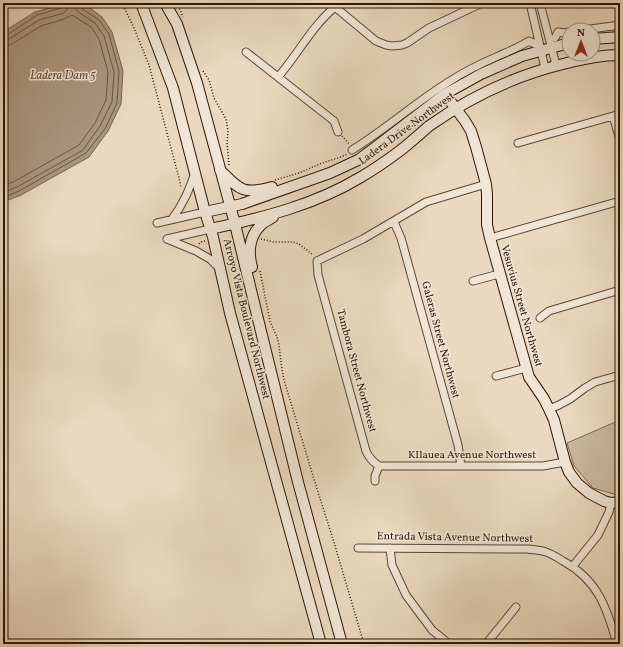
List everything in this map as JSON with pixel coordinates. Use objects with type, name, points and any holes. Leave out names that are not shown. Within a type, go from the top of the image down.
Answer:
[{"type":"main road","name":"Arroyo Vista Boulevard Northwest","points":[[141,3],[173,88],[210,229],[230,313],[321,644]]},
{"type":"main road","name":"Arroyo Vista Boulevard Northwest","points":[[166,3],[177,24],[188,53],[224,169],[230,206],[256,315],[298,482],[342,644]]},
{"type":"main road","points":[[601,39],[620,37]]},
{"type":"main road","name":"Ladera Drive Northwest","points":[[205,212],[242,204],[305,182],[358,160],[445,94],[481,74],[522,56],[543,48],[561,45]]},
{"type":"main road","name":"Ladera Drive Northwest","points":[[210,229],[235,224],[282,211],[313,201],[330,193],[362,176],[401,150],[428,127],[456,108],[482,93],[510,80],[545,68],[578,60],[620,55]]},
{"type":"main road","name":"Vesuvius Street Northwest","points":[[445,94],[471,131],[482,164],[488,194],[487,225],[499,274],[529,377],[544,399],[554,420],[565,462],[573,478],[582,488],[597,497],[616,503]]},
{"type":"main road","points":[[224,169],[234,184],[246,191],[260,190],[293,182],[305,182]]},
{"type":"main road","points":[[256,315],[260,303],[249,252],[252,238],[260,225],[282,211]]},
{"type":"street","points":[[278,77],[324,18],[338,5],[376,41],[386,45],[397,46],[407,43],[429,28],[482,3]]},
{"type":"street","points":[[530,3],[543,48],[556,65]]},
{"type":"street","points":[[540,3],[545,68]]},
{"type":"street","points":[[601,27],[620,24]]},
{"type":"street","points":[[555,38],[558,32],[561,32]]},
{"type":"street","points":[[352,150],[381,132],[429,94],[468,70],[512,51],[529,41],[543,48]]},
{"type":"street","points":[[246,52],[334,121],[338,132]]},
{"type":"street","points":[[518,142],[617,115],[620,140]]},
{"type":"street","points":[[172,219],[184,202],[195,173]]},
{"type":"street","points":[[394,222],[426,202],[486,184]]},
{"type":"street","points":[[490,238],[620,201]]},
{"type":"street","points":[[157,223],[205,212]]},
{"type":"street","name":"Tambora Street Northwest","points":[[379,466],[369,458],[366,451],[318,275],[317,261],[394,222]]},
{"type":"street","name":"Galeras Street Northwest","points":[[394,222],[401,238],[458,445],[460,466]]},
{"type":"street","points":[[210,229],[166,239],[196,251],[210,259],[220,270]]},
{"type":"street","points":[[473,281],[499,274]]},
{"type":"street","points":[[540,318],[549,311],[620,290]]},
{"type":"street","points":[[496,376],[526,368]]},
{"type":"street","points":[[549,409],[570,399],[596,382],[620,375]]},
{"type":"street","name":"KIlauea Avenue Northwest","points":[[379,466],[543,466],[565,462]]},
{"type":"street","points":[[375,481],[375,476],[379,466]]},
{"type":"street","points":[[573,566],[598,535],[609,512],[616,503]]},
{"type":"street","name":"Entrada Vista Avenue Northwest","points":[[358,548],[528,549],[548,552],[573,566],[590,582],[603,602],[617,644]]},
{"type":"street","points":[[390,548],[392,566],[406,595],[432,630],[450,644]]},
{"type":"street","points":[[486,644],[516,606]]},
{"type":"path","points":[[122,3],[149,65],[181,189]]},
{"type":"path","points":[[177,3],[185,20]]},
{"type":"path","points":[[202,70],[209,80],[214,98],[226,119],[228,131],[224,169]]},
{"type":"path","points":[[270,182],[341,157],[352,150],[348,142],[338,132]]},
{"type":"path","points":[[257,238],[274,242],[293,242],[299,244],[312,254]]},
{"type":"path","points":[[198,246],[201,242],[205,241]]},
{"type":"path","points":[[258,266],[270,320],[279,345],[284,380],[364,644]]},
{"type":"shaded area","points":[[620,420],[620,495],[617,495],[593,488],[574,466],[567,443]]},
{"type":"water","name":"Ladera Dam 5","points":[[66,3],[86,5],[102,17],[112,32],[123,71],[121,104],[108,131],[89,157],[21,195],[3,202],[3,32],[35,12]]}]
